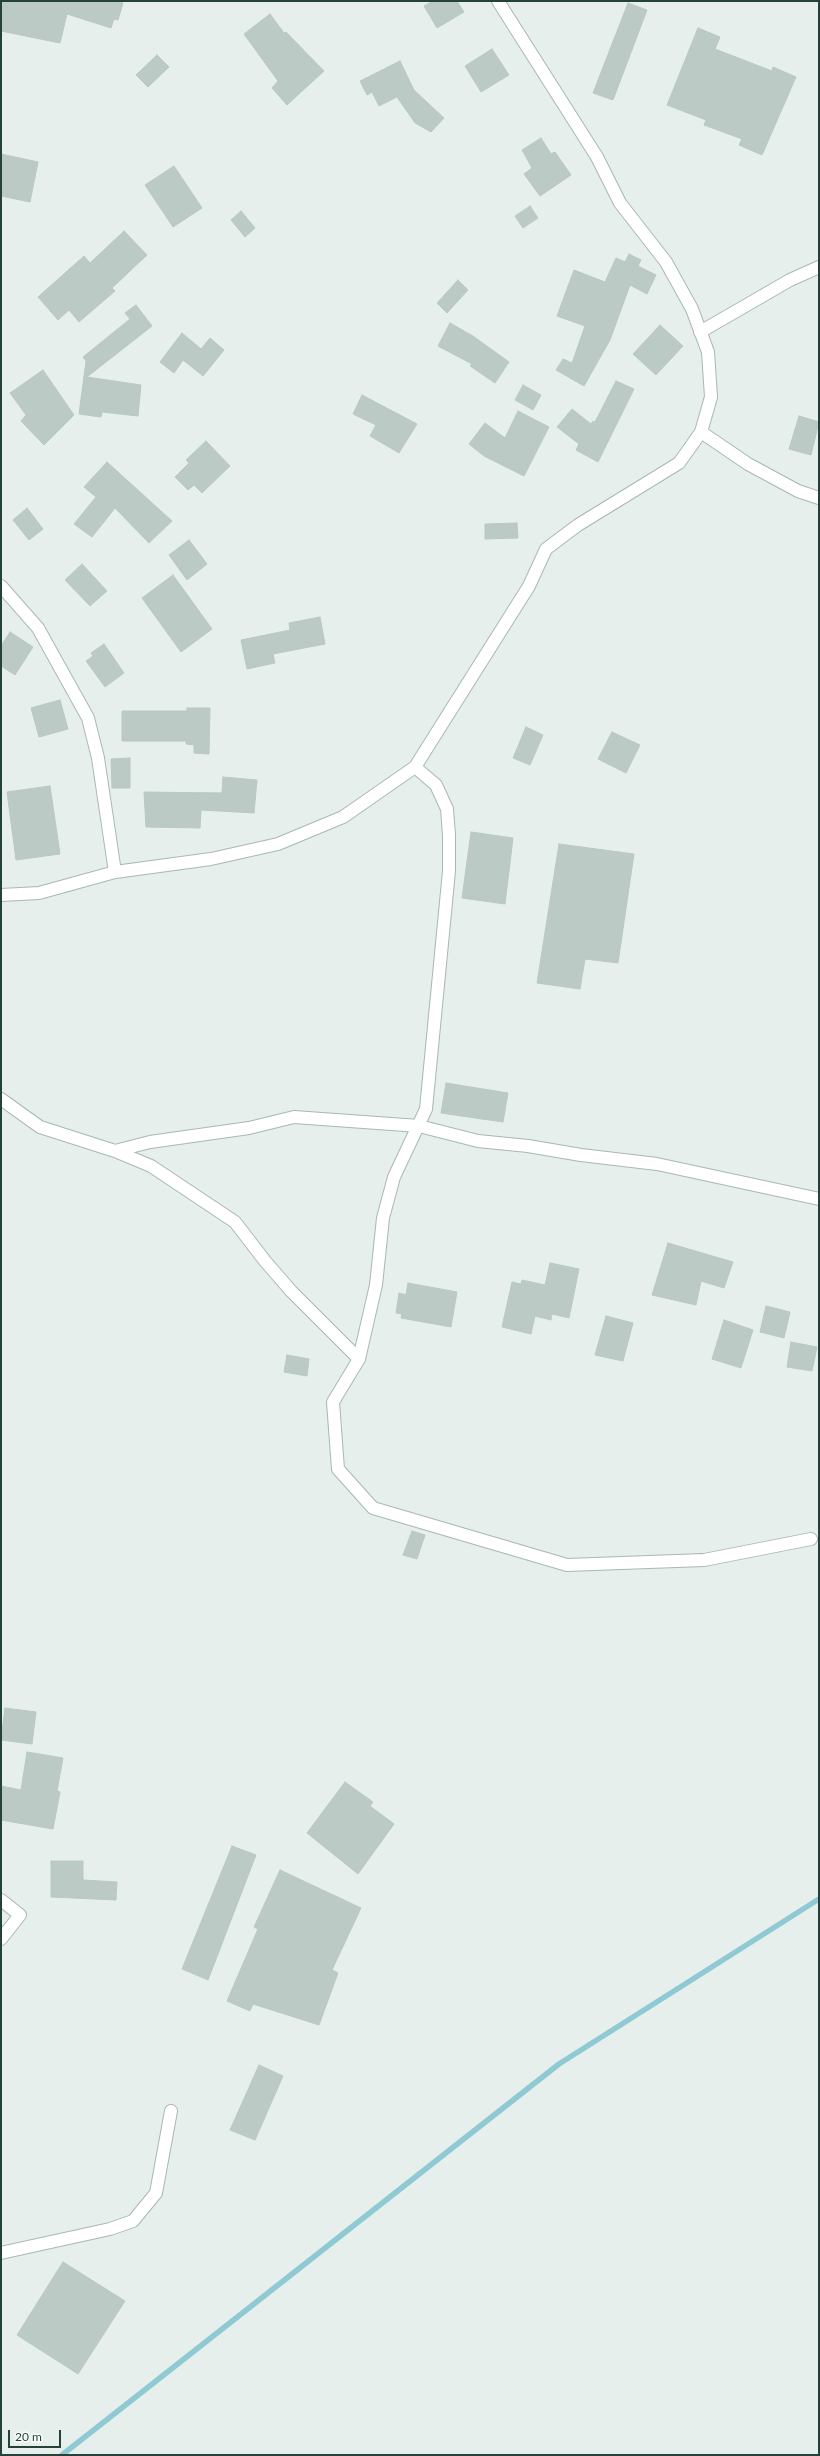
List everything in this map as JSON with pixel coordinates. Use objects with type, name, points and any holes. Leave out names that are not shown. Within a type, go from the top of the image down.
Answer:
[{"type":"street","points":[[1,895],[39,892],[115,872],[212,859],[278,844],[344,817],[415,767],[528,586],[546,549],[578,525],[679,463],[701,432],[711,397],[708,352],[692,309],[666,262],[620,203],[597,158],[498,1]]},
{"type":"street","points":[[700,332],[790,280],[819,267]]},
{"type":"street","points":[[701,432],[748,464],[798,491],[819,498]]},
{"type":"street","points":[[1,586],[38,628],[68,679],[88,718],[98,758],[115,872]]},
{"type":"street","points":[[415,767],[436,785],[447,809],[450,871],[426,1109],[394,1177],[383,1218],[376,1285],[359,1359],[333,1402],[338,1469],[373,1508],[567,1565],[704,1560],[811,1539]]},
{"type":"street","points":[[1,1099],[40,1127],[115,1151],[150,1166],[235,1222],[287,1286],[359,1359]]},
{"type":"street","points":[[115,1151],[150,1142],[249,1128],[294,1117],[419,1126],[478,1141],[528,1146],[581,1156],[657,1164],[819,1199]]},
{"type":"street","points":[[1,1900],[20,1915],[1,1939]]},
{"type":"street","points":[[1,2253],[110,2229],[133,2221],[156,2193],[171,2111]]},
{"type":"building","points":[[1,1],[115,1],[123,3],[118,20],[114,19],[111,28],[67,14],[60,43],[1,31]]},
{"type":"building","points":[[433,1],[457,1],[464,12],[437,28],[424,6]]},
{"type":"building","points":[[628,3],[647,10],[613,100],[593,93]]},
{"type":"building","points":[[270,14],[284,33],[286,32],[324,71],[287,105],[272,88],[278,81],[244,34]]},
{"type":"building","points":[[698,28],[720,37],[715,49],[772,71],[773,67],[796,77],[762,155],[739,145],[742,139],[704,125],[706,120],[667,105]]},
{"type":"building","points":[[492,49],[509,75],[481,92],[465,66]]},
{"type":"building","points":[[157,55],[169,67],[148,87],[136,75]]},
{"type":"building","points":[[400,61],[414,90],[444,118],[431,132],[415,123],[397,97],[379,106],[372,92],[367,95],[360,81]]},
{"type":"building","points":[[541,138],[551,154],[555,152],[571,175],[540,196],[524,174],[532,168],[522,150]]},
{"type":"building","points":[[1,154],[38,162],[30,202],[1,196]]},
{"type":"building","points":[[174,166],[202,208],[173,227],[145,185]]},
{"type":"building","points":[[530,206],[538,218],[523,228],[515,216]]},
{"type":"building","points":[[241,211],[255,228],[245,237],[231,220]]},
{"type":"building","points":[[124,231],[147,255],[112,288],[115,291],[79,322],[69,310],[58,320],[38,297],[84,256],[90,263]]},
{"type":"building","points":[[629,254],[641,260],[638,266],[656,275],[647,294],[630,285],[610,340],[584,386],[556,370],[563,359],[572,363],[585,326],[557,316],[574,270],[605,282],[616,258],[625,262]]},
{"type":"building","points":[[458,280],[468,290],[447,313],[437,303]]},
{"type":"building","points":[[136,305],[152,326],[87,377],[141,385],[138,416],[102,412],[101,417],[79,414],[86,361],[83,357],[130,319],[125,313]]},
{"type":"building","points":[[450,323],[473,336],[509,362],[495,383],[470,366],[472,364],[438,346]]},
{"type":"building","points":[[660,325],[683,346],[656,375],[633,354]]},
{"type":"building","points":[[182,333],[201,349],[210,338],[224,350],[203,376],[183,360],[174,373],[160,362]]},
{"type":"building","points":[[43,370],[74,415],[44,445],[21,421],[26,415],[10,393]]},
{"type":"building","points":[[616,381],[634,389],[598,462],[576,450],[579,444],[557,427],[572,409],[591,424],[593,421],[595,422]]},
{"type":"building","points":[[523,385],[541,395],[533,410],[515,400]]},
{"type":"building","points":[[362,395],[417,424],[399,453],[370,436],[376,425],[353,414]]},
{"type":"building","points":[[518,411],[549,427],[524,476],[484,456],[469,444],[485,423],[505,438]]},
{"type":"building","points":[[799,416],[819,422],[811,455],[789,449]]},
{"type":"building","points":[[206,441],[230,466],[202,493],[194,485],[188,490],[175,477],[189,463],[186,460]]},
{"type":"building","points":[[107,462],[172,521],[149,543],[115,508],[92,537],[74,524],[96,497],[84,487]]},
{"type":"building","points":[[27,508],[43,529],[29,540],[13,520]]},
{"type":"building","points":[[517,523],[518,538],[485,539],[485,524]]},
{"type":"building","points":[[189,540],[207,564],[187,580],[169,555]]},
{"type":"building","points":[[82,564],[107,591],[90,606],[65,580]]},
{"type":"building","points":[[173,575],[212,629],[181,652],[142,598]]},
{"type":"building","points":[[320,617],[325,644],[273,654],[275,663],[247,669],[241,640],[290,630],[289,623]]},
{"type":"building","points":[[10,632],[33,647],[15,675],[1,666],[1,646]]},
{"type":"building","points":[[104,644],[124,673],[105,687],[86,661],[93,656],[91,653]]},
{"type":"building","points":[[60,700],[68,729],[39,737],[31,708]]},
{"type":"building","points":[[187,708],[210,708],[209,754],[194,753],[194,745],[186,744],[186,741],[122,741],[122,711],[187,711]]},
{"type":"building","points":[[526,727],[543,735],[530,765],[513,758]]},
{"type":"building","points":[[612,732],[640,745],[626,773],[598,759]]},
{"type":"building","points":[[130,758],[130,788],[112,788],[111,759]]},
{"type":"building","points":[[223,777],[257,780],[254,813],[201,810],[200,828],[146,827],[144,792],[222,793]]},
{"type":"building","points":[[50,786],[60,854],[16,860],[7,792]]},
{"type":"building","points":[[471,832],[513,838],[505,904],[462,898]]},
{"type":"building","points":[[559,844],[634,854],[618,963],[585,959],[580,989],[537,983]]},
{"type":"building","points":[[446,1083],[508,1093],[503,1122],[441,1113]]},
{"type":"building","points":[[668,1243],[733,1262],[724,1288],[701,1281],[696,1305],[652,1295]]},
{"type":"building","points":[[550,1263],[579,1269],[569,1318],[552,1314],[551,1320],[535,1316],[531,1334],[502,1327],[512,1282],[521,1284],[522,1280],[545,1285]]},
{"type":"building","points":[[408,1283],[457,1292],[451,1327],[401,1318],[402,1314],[396,1313],[399,1293],[406,1295]]},
{"type":"building","points":[[766,1306],[790,1312],[784,1338],[760,1332]]},
{"type":"building","points":[[606,1316],[633,1323],[623,1361],[595,1355]]},
{"type":"building","points":[[724,1320],[753,1330],[741,1368],[712,1359]]},
{"type":"building","points":[[791,1342],[817,1347],[812,1371],[787,1367]]},
{"type":"building","points":[[287,1355],[309,1359],[307,1376],[284,1372]]},
{"type":"building","points":[[412,1531],[425,1535],[417,1559],[403,1555]]},
{"type":"building","points":[[5,1708],[36,1712],[32,1744],[1,1740]]},
{"type":"building","points":[[27,1752],[63,1758],[57,1791],[60,1792],[53,1829],[1,1820],[1,1786],[21,1790]]},
{"type":"building","points":[[345,1782],[373,1802],[370,1806],[394,1824],[358,1874],[307,1833]]},
{"type":"building","points":[[232,1846],[256,1855],[208,1980],[182,1969]]},
{"type":"building","points":[[51,1861],[83,1861],[83,1880],[117,1882],[116,1900],[51,1897]]},
{"type":"building","points":[[280,1870],[361,1908],[332,1970],[338,1973],[319,2025],[253,2004],[250,2011],[227,2001],[258,1929],[254,1927]]},
{"type":"building","points":[[259,2065],[283,2076],[255,2140],[230,2130]]},
{"type":"building","points":[[63,2262],[125,2301],[78,2374],[17,2335]]},
{"type":"waterway","points":[[62,2455],[559,2064],[819,1899]]}]
